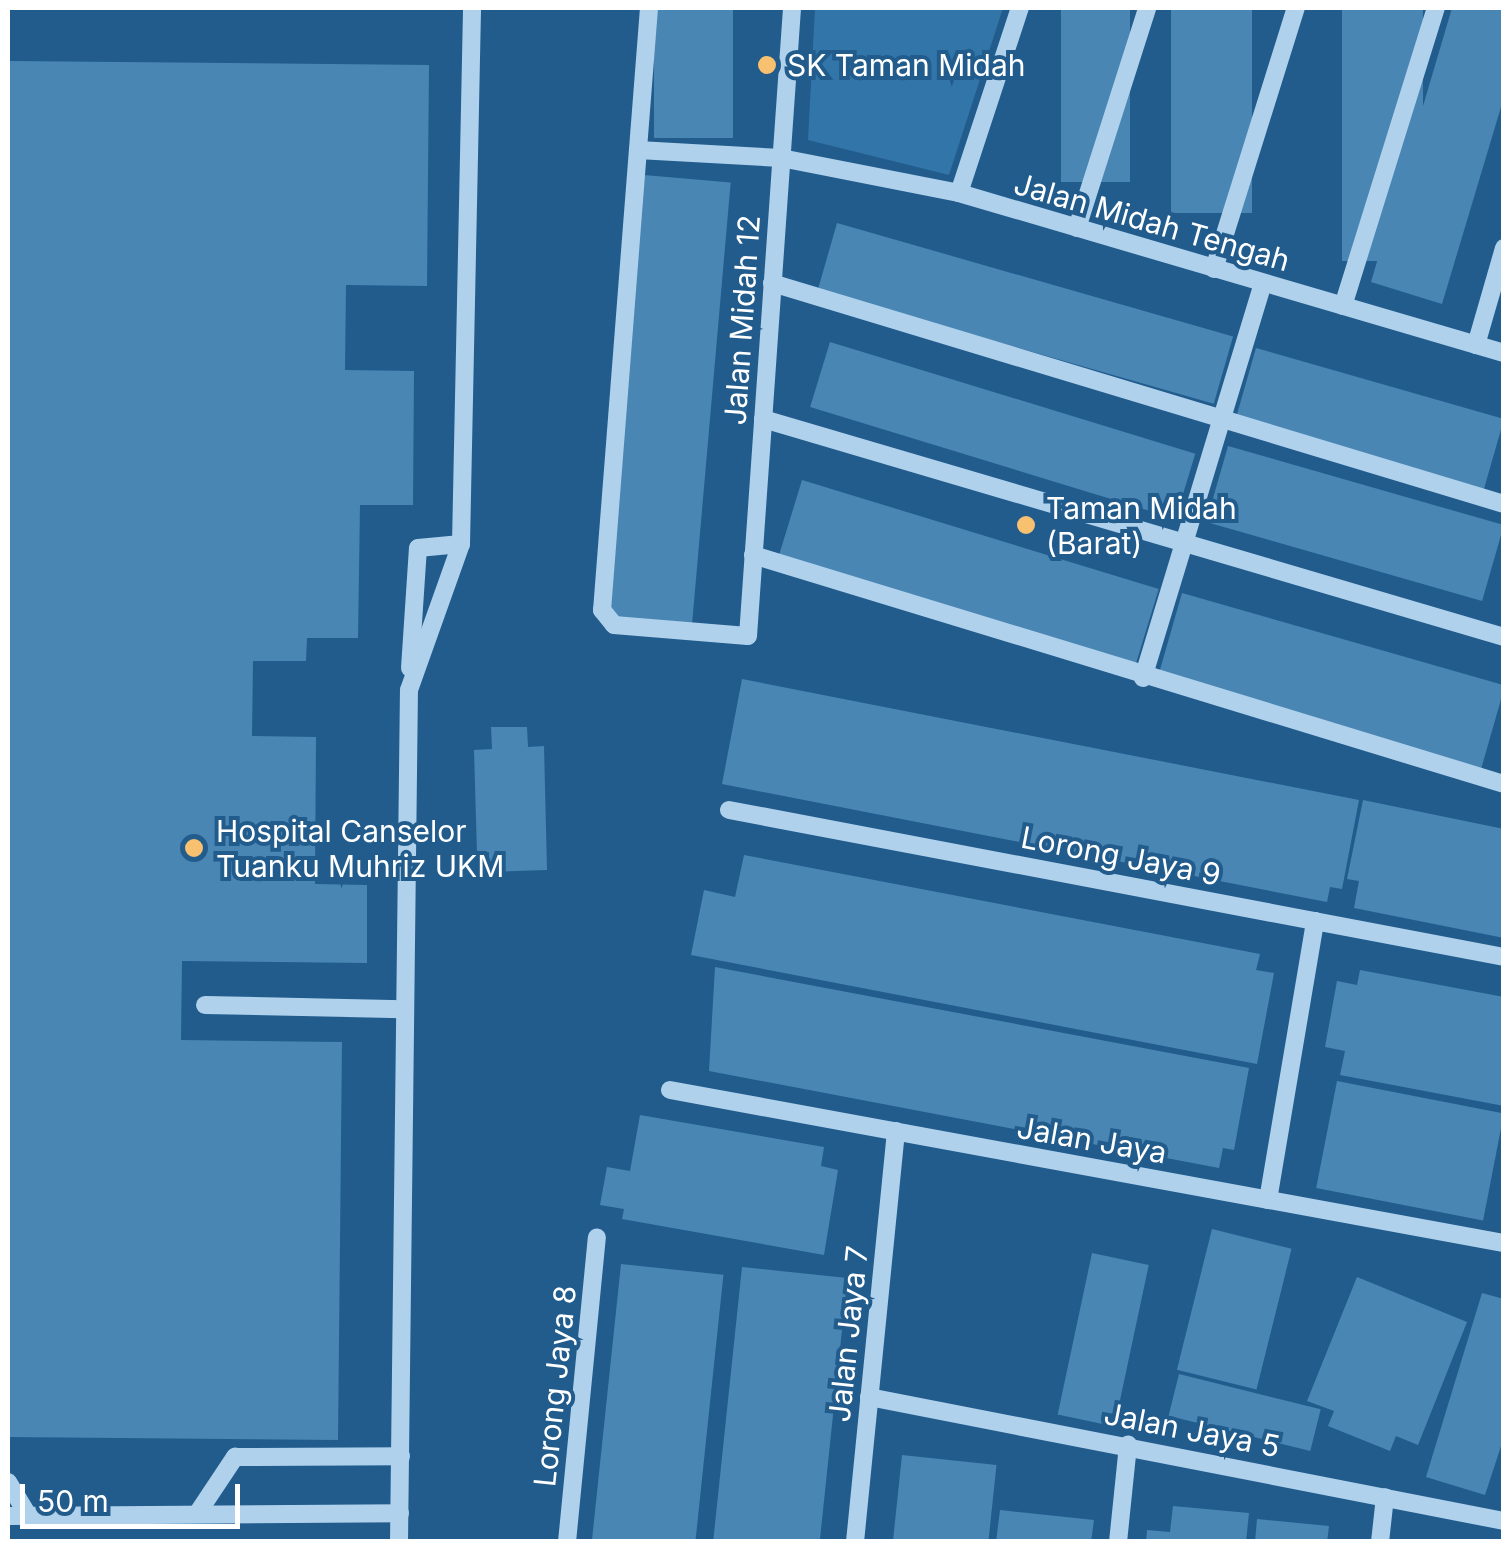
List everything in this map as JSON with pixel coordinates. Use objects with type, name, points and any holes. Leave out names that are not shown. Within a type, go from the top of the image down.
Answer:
[{"type":"street","points":[[409,690],[462,544],[472,8]]},
{"type":"street","points":[[638,150],[649,8]]},
{"type":"street","name":"Jalan Midah 12","points":[[638,150],[602,610],[614,625],[748,636],[792,8]]},
{"type":"street","points":[[959,194],[1020,8]]},
{"type":"street","points":[[1077,228],[1147,8]]},
{"type":"street","points":[[1214,268],[1296,8]]},
{"type":"street","points":[[1343,306],[1436,8]]},
{"type":"street","name":"Jalan Midah Tengah","points":[[638,150],[781,158],[959,194],[1504,353]]},
{"type":"street","points":[[1476,345],[1504,248]]},
{"type":"street","points":[[772,283],[1218,422],[1504,504]]},
{"type":"street","points":[[1143,678],[1181,541],[1263,283]]},
{"type":"street","points":[[763,419],[1504,637]]},
{"type":"street","points":[[399,1542],[409,690],[418,548],[462,544]]},
{"type":"street","points":[[754,555],[1143,678],[1504,784]]},
{"type":"street","name":"Lorong Jaya 9","points":[[729,810],[1504,957]]},
{"type":"street","points":[[1268,1200],[1315,921]]},
{"type":"street","points":[[204,1005],[403,1009]]},
{"type":"street","name":"Jalan Jaya","points":[[670,1090],[1504,1244]]},
{"type":"street","name":"Jalan Jaya 7","points":[[855,1542],[896,1132]]},
{"type":"street","name":"Lorong Jaya 8","points":[[567,1542],[597,1236]]},
{"type":"street","name":"Jalan Jaya 5","points":[[869,1397],[1504,1521]]},
{"type":"street","points":[[1118,1542],[1128,1445]]},
{"type":"street","points":[[197,1514],[235,1457],[401,1456]]},
{"type":"street","points":[[8,1482],[28,1515]]},
{"type":"street","points":[[1380,1542],[1385,1497]]},
{"type":"street","points":[[8,1516],[400,1513]]},
{"type":"shaded area","points":[[815,8],[1003,8],[949,175],[808,140]]},
{"type":"building","points":[[654,8],[733,8],[733,138],[654,138]]},
{"type":"building","points":[[1061,8],[1130,8],[1130,182],[1061,182]]},
{"type":"building","points":[[1171,8],[1252,8],[1252,213],[1171,213]]},
{"type":"building","points":[[1342,8],[1423,8],[1423,261],[1342,261]]},
{"type":"building","points":[[1452,8],[1504,8],[1504,97],[1442,304],[1371,282]]},
{"type":"building","name":"Hospital Canselor Tuanku Muhriz UKM","points":[[8,61],[429,65],[427,286],[346,285],[345,370],[414,371],[413,505],[360,505],[358,638],[307,638],[306,661],[253,661],[252,736],[316,737],[315,884],[367,885],[367,963],[182,961],[181,1040],[342,1042],[338,1440],[8,1437]]},
{"type":"building","points":[[644,175],[731,183],[692,628],[605,620]]},
{"type":"building","points":[[837,223],[1233,337],[1214,404],[818,290]]},
{"type":"building","points":[[830,342],[1195,454],[1175,519],[810,407]]},
{"type":"building","points":[[1256,348],[1504,419],[1482,495],[1234,424]]},
{"type":"building","points":[[1228,446],[1504,525],[1482,601],[1206,522]]},
{"type":"building","points":[[802,480],[1159,589],[1134,670],[777,561]]},
{"type":"building","points":[[1182,593],[1504,685],[1481,768],[1158,676]]},
{"type":"building","points":[[742,679],[1359,800],[1342,889],[1330,887],[1327,902],[722,784]]},
{"type":"building","points":[[491,727],[527,727],[528,747],[544,746],[547,870],[489,872],[489,852],[477,853],[474,750],[492,749]]},
{"type":"building","points":[[1363,800],[1504,829],[1504,938],[1354,908],[1359,881],[1347,879]]},
{"type":"building","points":[[744,855],[1260,954],[1256,970],[1274,973],[1257,1064],[691,955],[704,890],[735,897]]},
{"type":"building","points":[[715,967],[1249,1068],[1234,1150],[1223,1148],[1219,1168],[709,1071]]},
{"type":"building","points":[[1360,970],[1504,997],[1504,1106],[1340,1075],[1345,1051],[1325,1047],[1337,981],[1357,985]]},
{"type":"building","points":[[1337,1081],[1504,1113],[1483,1220],[1316,1188]]},
{"type":"building","points":[[640,1115],[824,1147],[821,1166],[838,1170],[824,1255],[622,1219],[624,1209],[600,1205],[607,1167],[630,1171]]},
{"type":"building","points":[[1212,1229],[1292,1249],[1256,1390],[1177,1370]]},
{"type":"building","points":[[1092,1253],[1149,1265],[1114,1426],[1058,1414]]},
{"type":"building","points":[[621,1264],[723,1275],[695,1542],[592,1541]]},
{"type":"building","points":[[742,1267],[847,1278],[820,1542],[713,1542]]},
{"type":"building","points":[[1357,1277],[1467,1322],[1418,1445],[1396,1436],[1390,1451],[1328,1426],[1334,1411],[1307,1401]]},
{"type":"building","points":[[1482,1293],[1504,1299],[1504,1437],[1485,1495],[1426,1477]]},
{"type":"building","points":[[1179,1374],[1321,1409],[1310,1451],[1169,1416]]},
{"type":"building","points":[[902,1455],[996,1465],[988,1542],[893,1542]]},
{"type":"building","points":[[1173,1506],[1249,1513],[1246,1542],[1146,1542],[1147,1530],[1170,1532]]},
{"type":"building","points":[[1000,1510],[1094,1520],[1091,1542],[996,1542]]},
{"type":"building","points":[[1257,1519],[1329,1526],[1327,1542],[1255,1542]]},
{"type":"place","name":"SK Taman Midah","points":[[767,65]]},
{"type":"place","name":"Taman Midah (Barat)","points":[[1026,525]]},
{"type":"place","name":"Hospital Canselor Tuanku Muhriz UKM","points":[[194,848]]}]
